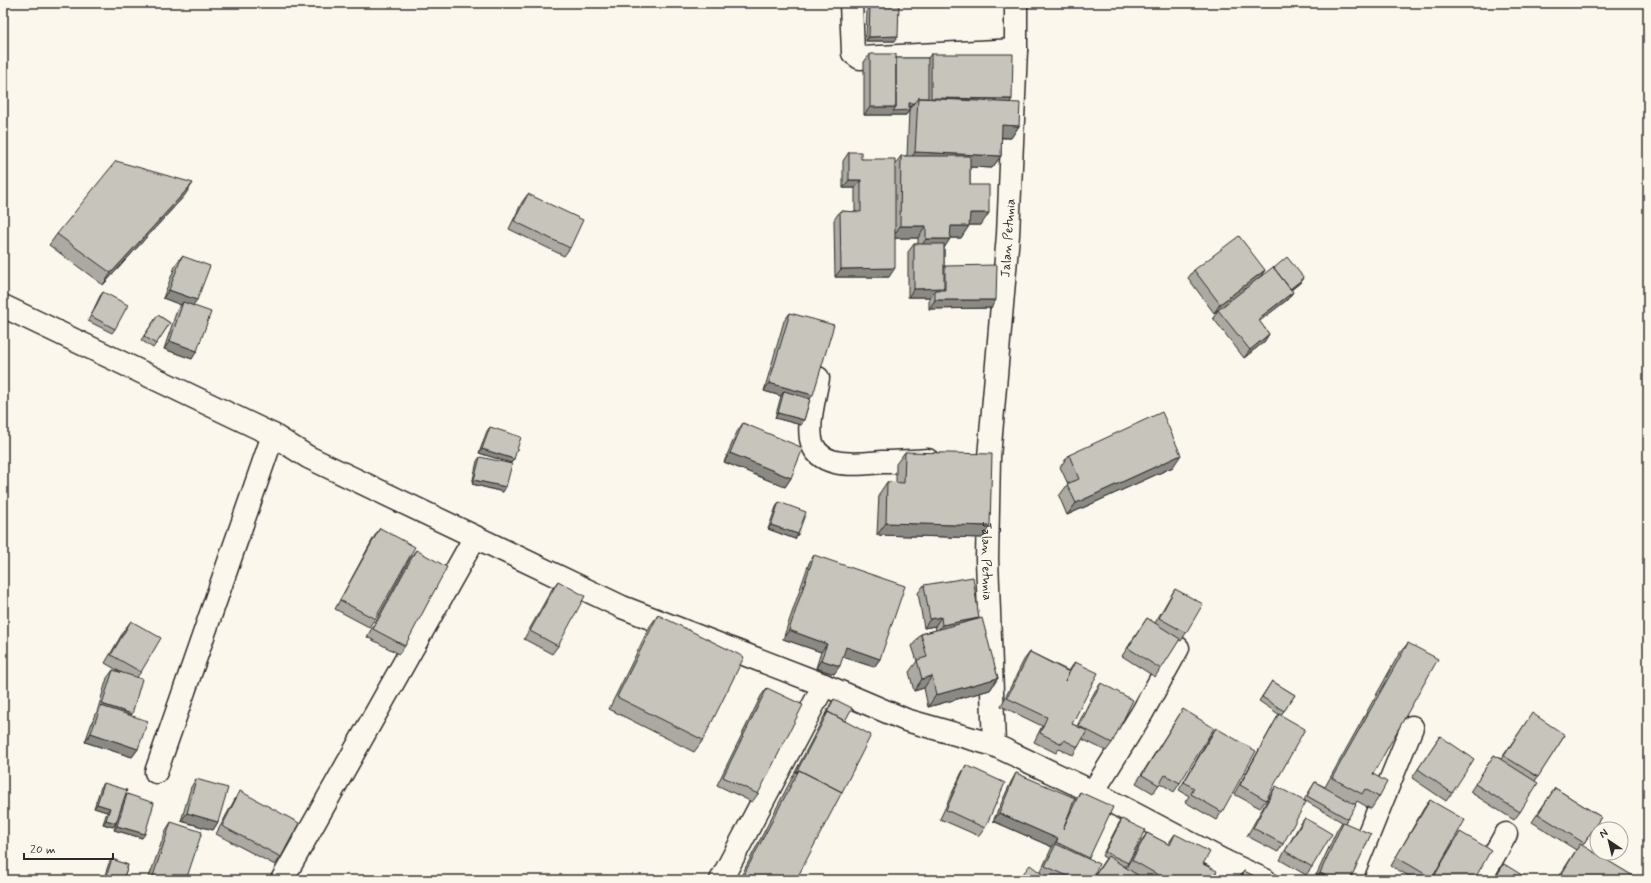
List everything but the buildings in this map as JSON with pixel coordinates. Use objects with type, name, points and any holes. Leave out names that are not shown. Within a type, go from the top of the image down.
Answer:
[{"type":"street","points":[[851,3],[853,53],[860,58],[1016,50]]},
{"type":"street","name":"Jalan Petunia","points":[[994,745],[987,559],[989,457],[1008,235],[1016,50],[1016,3]]},
{"type":"street","points":[[3,306],[273,435],[308,457],[622,607],[824,685],[906,720],[994,745],[1093,792],[1220,871],[1265,880]]},
{"type":"street","points":[[818,378],[810,428],[811,440],[816,452],[826,459],[846,464],[989,457]]},
{"type":"street","points":[[156,772],[273,435]]},
{"type":"street","points":[[282,880],[475,537]]},
{"type":"street","points":[[1093,792],[1142,714],[1178,648]]},
{"type":"street","points":[[721,880],[824,685]]},
{"type":"street","points":[[1350,880],[1412,727]]},
{"type":"street","points":[[1480,880],[1506,834]]}]
